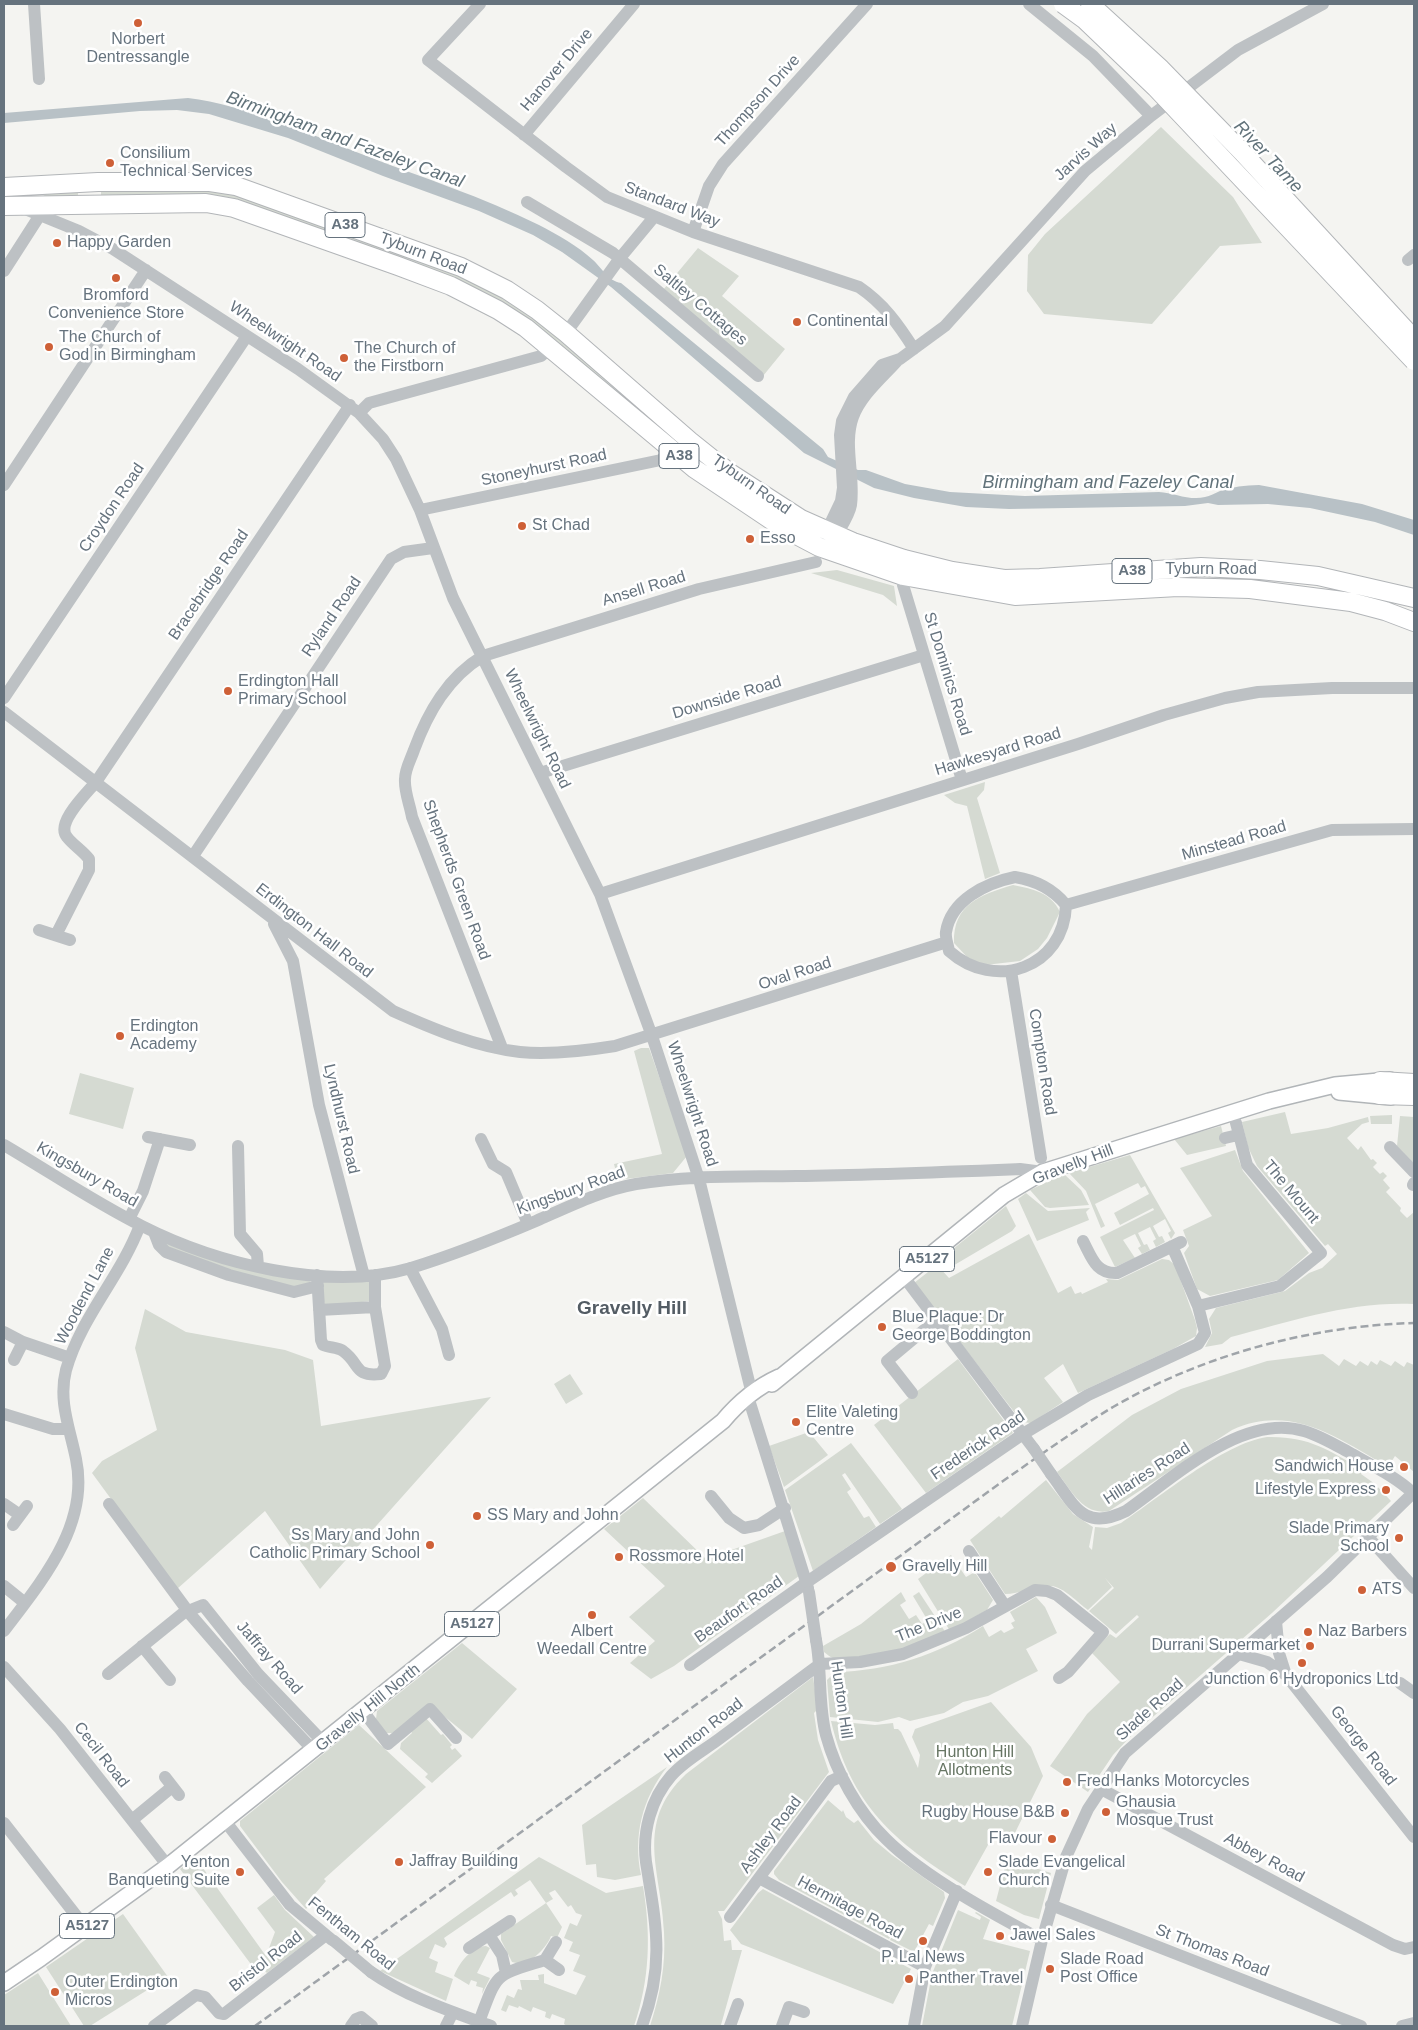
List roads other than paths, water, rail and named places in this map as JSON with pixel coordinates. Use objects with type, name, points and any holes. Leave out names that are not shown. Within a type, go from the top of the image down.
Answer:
[{"type":"highway","points":[[1063,4],[1085,20],[1156,88],[1414,361]]},
{"type":"highway","points":[[1090,4],[1161,69],[1242,152],[1414,339]]},
{"type":"highway","name":"Tyburn Road","points":[[4,187],[98,182],[210,182],[236,186],[461,267],[537,310],[566,333],[690,442],[730,472],[801,519],[826,545]]},
{"type":"highway","points":[[7,201],[34,194],[45,209]]},
{"type":"highway","name":"Tyburn Road","points":[[45,209],[78,203],[206,203],[234,208],[451,286],[498,310],[526,328],[671,450],[739,500],[783,528],[903,576],[1014,596],[1178,588],[1250,589],[1306,595],[1386,610],[1414,622]]},
{"type":"highway","name":"Tyburn Road","points":[[826,545],[852,542],[904,559],[952,571],[1004,579],[1201,567],[1260,570],[1318,576],[1414,598]]},
{"type":"highway","points":[[1386,610],[1414,615]]},
{"type":"highway","points":[[1380,1088],[1414,1083]]},
{"type":"highway","points":[[1380,1088],[1414,1096]]},
{"type":"main road","name":"Gravelly Hill","points":[[1380,1088],[1414,1078]]},
{"type":"main road","name":"Gravelly Hill","points":[[752,1398],[766,1383],[779,1377],[1042,1165],[1335,1085],[1380,1088],[1414,1102]]},
{"type":"main road","name":"Gravelly Hill North","points":[[4,1983],[85,1927],[225,1822],[723,1421],[734,1408],[752,1398]]},
{"type":"street","points":[[34,4],[38,79]]},
{"type":"street","name":"Standard Way","points":[[480,4],[428,60],[607,197],[693,232],[859,287],[875,298],[889,312],[914,349]]},
{"type":"street","name":"Hanover Drive","points":[[524,135],[634,4]]},
{"type":"street","name":"Thompson Drive","points":[[693,232],[709,186],[723,164],[867,4]]},
{"type":"street","points":[[1028,4],[1093,56],[1151,116]]},
{"type":"street","name":"Jarvis Way","points":[[826,545],[836,512],[847,491],[845,453],[853,417],[868,393],[900,358],[945,326],[1085,171],[1151,116],[1238,50],[1323,4]]},
{"type":"street","name":"Saltley Cottages","points":[[527,202],[617,264],[758,376]]},
{"type":"street","points":[[69,219],[72,208],[78,203]]},
{"type":"street","points":[[4,271],[45,209]]},
{"type":"street","name":"Wheelwright Road","points":[[45,209],[69,219],[78,230]]},
{"type":"street","name":"Wheelwright Road","points":[[45,209],[146,270],[355,409],[383,439],[396,459],[420,510],[453,598],[573,836],[600,894],[652,1036],[699,1179],[752,1398]]},
{"type":"street","points":[[566,333],[654,217]]},
{"type":"street","points":[[4,485],[146,270]]},
{"type":"street","name":"Croydon Road","points":[[4,698],[247,336]]},
{"type":"street","points":[[355,409],[369,403],[541,356],[550,348]]},
{"type":"street","name":"Bracebridge Road","points":[[56,935],[89,870],[89,863],[85,853],[65,835],[63,828],[66,819],[96,782],[355,409]]},
{"type":"street","name":"Stoneyhurst Road","points":[[420,510],[661,460],[671,450]]},
{"type":"street","points":[[847,491],[852,542]]},
{"type":"street","points":[[826,545],[850,508]]},
{"type":"street","points":[[801,519],[819,520],[836,512]]},
{"type":"street","name":"Ansell Road","points":[[483,656],[699,589],[826,545]]},
{"type":"street","name":"Ryland Road","points":[[193,856],[391,558],[404,552],[433,548]]},
{"type":"street","name":"St Dominics Road","points":[[903,576],[903,585],[962,780]]},
{"type":"street","name":"Downside Road","points":[[540,773],[924,655]]},
{"type":"street","name":"Shepherds Green Road","points":[[483,656],[468,665],[454,678],[429,714],[405,779],[412,817],[502,1048]]},
{"type":"street","name":"Hawkesyard Road","points":[[600,894],[1164,715],[1225,698],[1258,692],[1332,688],[1414,688]]},
{"type":"street","name":"Erdington Hall Road","points":[[4,712],[193,856],[315,953],[393,1011],[465,1040],[502,1048],[537,1052],[592,1050],[652,1036]]},
{"type":"street","name":"Minstead Road","points":[[1066,905],[1332,830],[1414,829]]},
{"type":"street","points":[[1015,878],[1030,880],[1060,897],[1066,905],[1064,927],[1059,938],[1038,959],[1011,972],[994,972],[968,966],[949,951],[947,942],[946,933],[952,915],[958,907],[971,894],[1004,880],[1015,878]]},
{"type":"street","name":"Lyndhurst Road","points":[[271,919],[293,961],[318,1105],[370,1276],[385,1371],[381,1374],[367,1376],[362,1373],[343,1351],[323,1345],[319,1310]]},
{"type":"street","points":[[39,930],[70,940]]},
{"type":"street","name":"Oval Road","points":[[652,1036],[947,942]]},
{"type":"street","points":[[294,968],[315,953]]},
{"type":"street","name":"Compton Road","points":[[1011,972],[1042,1165]]},
{"type":"street","name":"The Mount","points":[[1198,1306],[1280,1286],[1310,1264],[1321,1253],[1252,1172],[1245,1158],[1237,1129],[1225,1138]]},
{"type":"street","name":"Woodend Lane","points":[[4,1631],[44,1575],[75,1516],[79,1495],[77,1461],[62,1397],[70,1358],[83,1327],[135,1222],[154,1138],[190,1145]]},
{"type":"street","points":[[481,1139],[493,1164],[506,1172],[528,1224]]},
{"type":"street","name":"Kingsbury Road","points":[[4,1145],[154,1232],[212,1254],[317,1280],[370,1276],[410,1268],[625,1186],[656,1181],[1020,1170],[1042,1165]]},
{"type":"street","points":[[238,1146],[240,1234],[257,1254],[258,1266]]},
{"type":"street","points":[[1390,1146],[1414,1180]]},
{"type":"street","name":"Kingsbury Road","points":[[154,1232],[159,1245],[166,1252],[230,1275],[294,1292],[317,1280]]},
{"type":"street","points":[[1083,1241],[1090,1255],[1102,1248]]},
{"type":"street","name":"Frederick Road","points":[[808,1587],[1023,1434],[1088,1396],[1198,1344],[1205,1333],[1177,1244],[1117,1273],[1102,1272],[1090,1255]]},
{"type":"street","points":[[410,1268],[442,1329],[449,1355]]},
{"type":"street","name":"Hillaries Road","points":[[904,1277],[1078,1510],[1085,1516],[1108,1519],[1126,1511],[1231,1439],[1260,1429],[1291,1428],[1318,1436],[1392,1477],[1414,1492]]},
{"type":"street","points":[[317,1280],[319,1310],[375,1307]]},
{"type":"street","points":[[912,1393],[887,1360],[936,1320]]},
{"type":"street","points":[[4,1332],[23,1342],[70,1358]]},
{"type":"street","points":[[14,1360],[23,1342]]},
{"type":"street","name":"Hunton Hill","points":[[752,1398],[808,1587],[820,1664],[826,1734],[842,1776],[858,1803],[887,1840],[908,1858],[957,1891],[1042,1940]]},
{"type":"street","points":[[4,1414],[53,1429],[69,1429]]},
{"type":"street","name":"Slade Road","points":[[1022,2026],[1051,1905],[1066,1857],[1088,1809],[1126,1753],[1276,1621],[1414,1492]]},
{"type":"street","points":[[711,1496],[729,1518],[744,1528],[759,1525],[785,1508]]},
{"type":"street","points":[[4,1504],[20,1515]]},
{"type":"street","points":[[108,1674],[142,1646],[189,1612],[110,1504]]},
{"type":"street","points":[[1368,1537],[1414,1588]]},
{"type":"street","points":[[969,1551],[972,1565],[1005,1606]]},
{"type":"street","points":[[4,1586],[25,1603]]},
{"type":"street","name":"Beaufort Road","points":[[690,1665],[808,1587]]},
{"type":"street","name":"The Drive","points":[[820,1664],[860,1662],[903,1654],[958,1632],[1028,1593],[1042,1590],[1057,1595],[1103,1632],[1068,1672],[1057,1676]]},
{"type":"street","name":"Jaffray Road","points":[[189,1612],[197,1606],[203,1605],[319,1747]]},
{"type":"street","name":"George Road","points":[[1276,1621],[1279,1653],[1286,1675]]},
{"type":"street","points":[[142,1646],[170,1680]]},
{"type":"street","name":"George Road","points":[[1239,1654],[1266,1662],[1286,1675],[1414,1837]]},
{"type":"street","name":"Hunton Road","points":[[642,2026],[654,1985],[658,1956],[654,1904],[645,1844],[651,1812],[658,1795],[678,1769],[820,1664]]},
{"type":"street","name":"Cecil Road","points":[[4,1667],[60,1729],[168,1866]]},
{"type":"street","points":[[1400,1683],[1414,1693]]},
{"type":"street","points":[[363,1712],[388,1744],[430,1709],[456,1738]]},
{"type":"street","name":"Ashley Road","points":[[730,1917],[831,1781],[842,1776]]},
{"type":"street","points":[[132,1820],[172,1787]]},
{"type":"street","name":"Abbey Road","points":[[1101,1789],[1393,1945],[1405,1949],[1414,1947]]},
{"type":"street","name":"Fentham Road","points":[[225,1822],[290,1905],[371,1972],[390,1985],[485,2024]]},
{"type":"street","points":[[4,1823],[85,1927]]},
{"type":"street","name":"Hermitage Road","points":[[759,1878],[925,1967]]},
{"type":"street","points":[[914,2026],[925,1967],[957,1891]]},
{"type":"street","name":"St Thomas Road","points":[[1051,1905],[1352,2025]]},
{"type":"street","points":[[469,1948],[510,1921]]},
{"type":"street","points":[[489,1935],[502,1955],[506,1973]]},
{"type":"street","name":"Bristol Road","points":[[158,2025],[196,1995],[205,1997],[219,2013],[224,2014],[330,1938]]},
{"type":"street","points":[[485,2024],[495,1981],[506,1973],[545,1960],[556,1942]]},
{"type":"street","points":[[545,1960],[559,1970]]},
{"type":"street","points":[[730,2026],[738,2004]]},
{"type":"street","points":[[782,2026],[789,2007],[804,2012]]},
{"type":"street","points":[[446,2026],[454,2012]]},
{"type":"street","points":[[351,2026],[356,2019],[361,2017],[372,2026]]},
{"type":"street","points":[[1402,2026],[1414,2023]]},
{"type":"railway","points":[[255,2026],[1003,1481],[1113,1407],[1183,1372],[1220,1358],[1258,1347],[1336,1330],[1414,1323]]},
{"type":"place","name":"Norbert Dentressangle","points":[[138,23]]},
{"type":"place","name":"Consilium Technical Services","points":[[110,163]]},
{"type":"place","name":"Happy Garden","points":[[57,243]]},
{"type":"place","name":"Bromford Convenience Store","points":[[116,278]]},
{"type":"place","name":"Continental","points":[[797,322]]},
{"type":"place","name":"The Church of God in Birmingham","points":[[49,347]]},
{"type":"place","name":"The Church of the Firstborn","points":[[344,358]]},
{"type":"place","name":"St Chad","points":[[522,526]]},
{"type":"place","name":"Esso","points":[[750,539]]},
{"type":"place","name":"Erdington Hall Primary School","points":[[228,691]]},
{"type":"place","name":"Erdington Academy","points":[[120,1036]]},
{"type":"place","name":"Blue Plaque: Dr George Boddington","points":[[882,1327]]},
{"type":"place","name":"Elite Valeting Centre","points":[[796,1422]]},
{"type":"place","name":"Sandwich House","points":[[1404,1467]]},
{"type":"place","name":"Lifestyle Express","points":[[1386,1490]]},
{"type":"place","name":"SS Mary and John","points":[[477,1516]]},
{"type":"place","name":"Slade Primary School","points":[[1399,1538]]},
{"type":"place","name":"Ss Mary and John Catholic Primary School","points":[[430,1545]]},
{"type":"place","name":"Rossmore Hotel","points":[[619,1557]]},
{"type":"place","name":"Gravelly Hill","points":[[891,1567]]},
{"type":"place","name":"ATS","points":[[1362,1590]]},
{"type":"place","name":"Albert Weedall Centre","points":[[592,1615]]},
{"type":"place","name":"Naz Barbers","points":[[1308,1632]]},
{"type":"place","name":"Durrani Supermarket","points":[[1310,1646]]},
{"type":"place","name":"Junction 6 Hydroponics Ltd","points":[[1302,1663]]},
{"type":"place","name":"Fred Hanks Motorcycles","points":[[1067,1782]]},
{"type":"place","name":"Ghausia Mosque Trust","points":[[1106,1812]]},
{"type":"place","name":"Rugby House B&B","points":[[1065,1813]]},
{"type":"place","name":"Flavour","points":[[1052,1839]]},
{"type":"place","name":"Jaffray Building","points":[[399,1862]]},
{"type":"place","name":"Yenton Banqueting Suite","points":[[240,1872]]},
{"type":"place","name":"Slade Evangelical Church","points":[[988,1872]]},
{"type":"place","name":"Jawel Sales","points":[[1000,1936]]},
{"type":"place","name":"P. Lal News","points":[[923,1941]]},
{"type":"place","name":"Slade Road Post Office","points":[[1050,1969]]},
{"type":"place","name":"Panther Travel","points":[[909,1979]]},
{"type":"place","name":"Outer Erdington Micros","points":[[55,1992]]},
{"type":"district","name":"Gravelly Hill","points":[[632,1309]]},
{"type":"water label","name":"Birmingham and Fazeley Canal","points":[[345,140]]},
{"type":"water label","name":"River Tame","points":[[1268,157]]},
{"type":"water label","name":"Birmingham and Fazeley Canal","points":[[1108,483]]},
{"type":"park label","name":"Hunton Hill Allotments","points":[[975,1762]]}]
